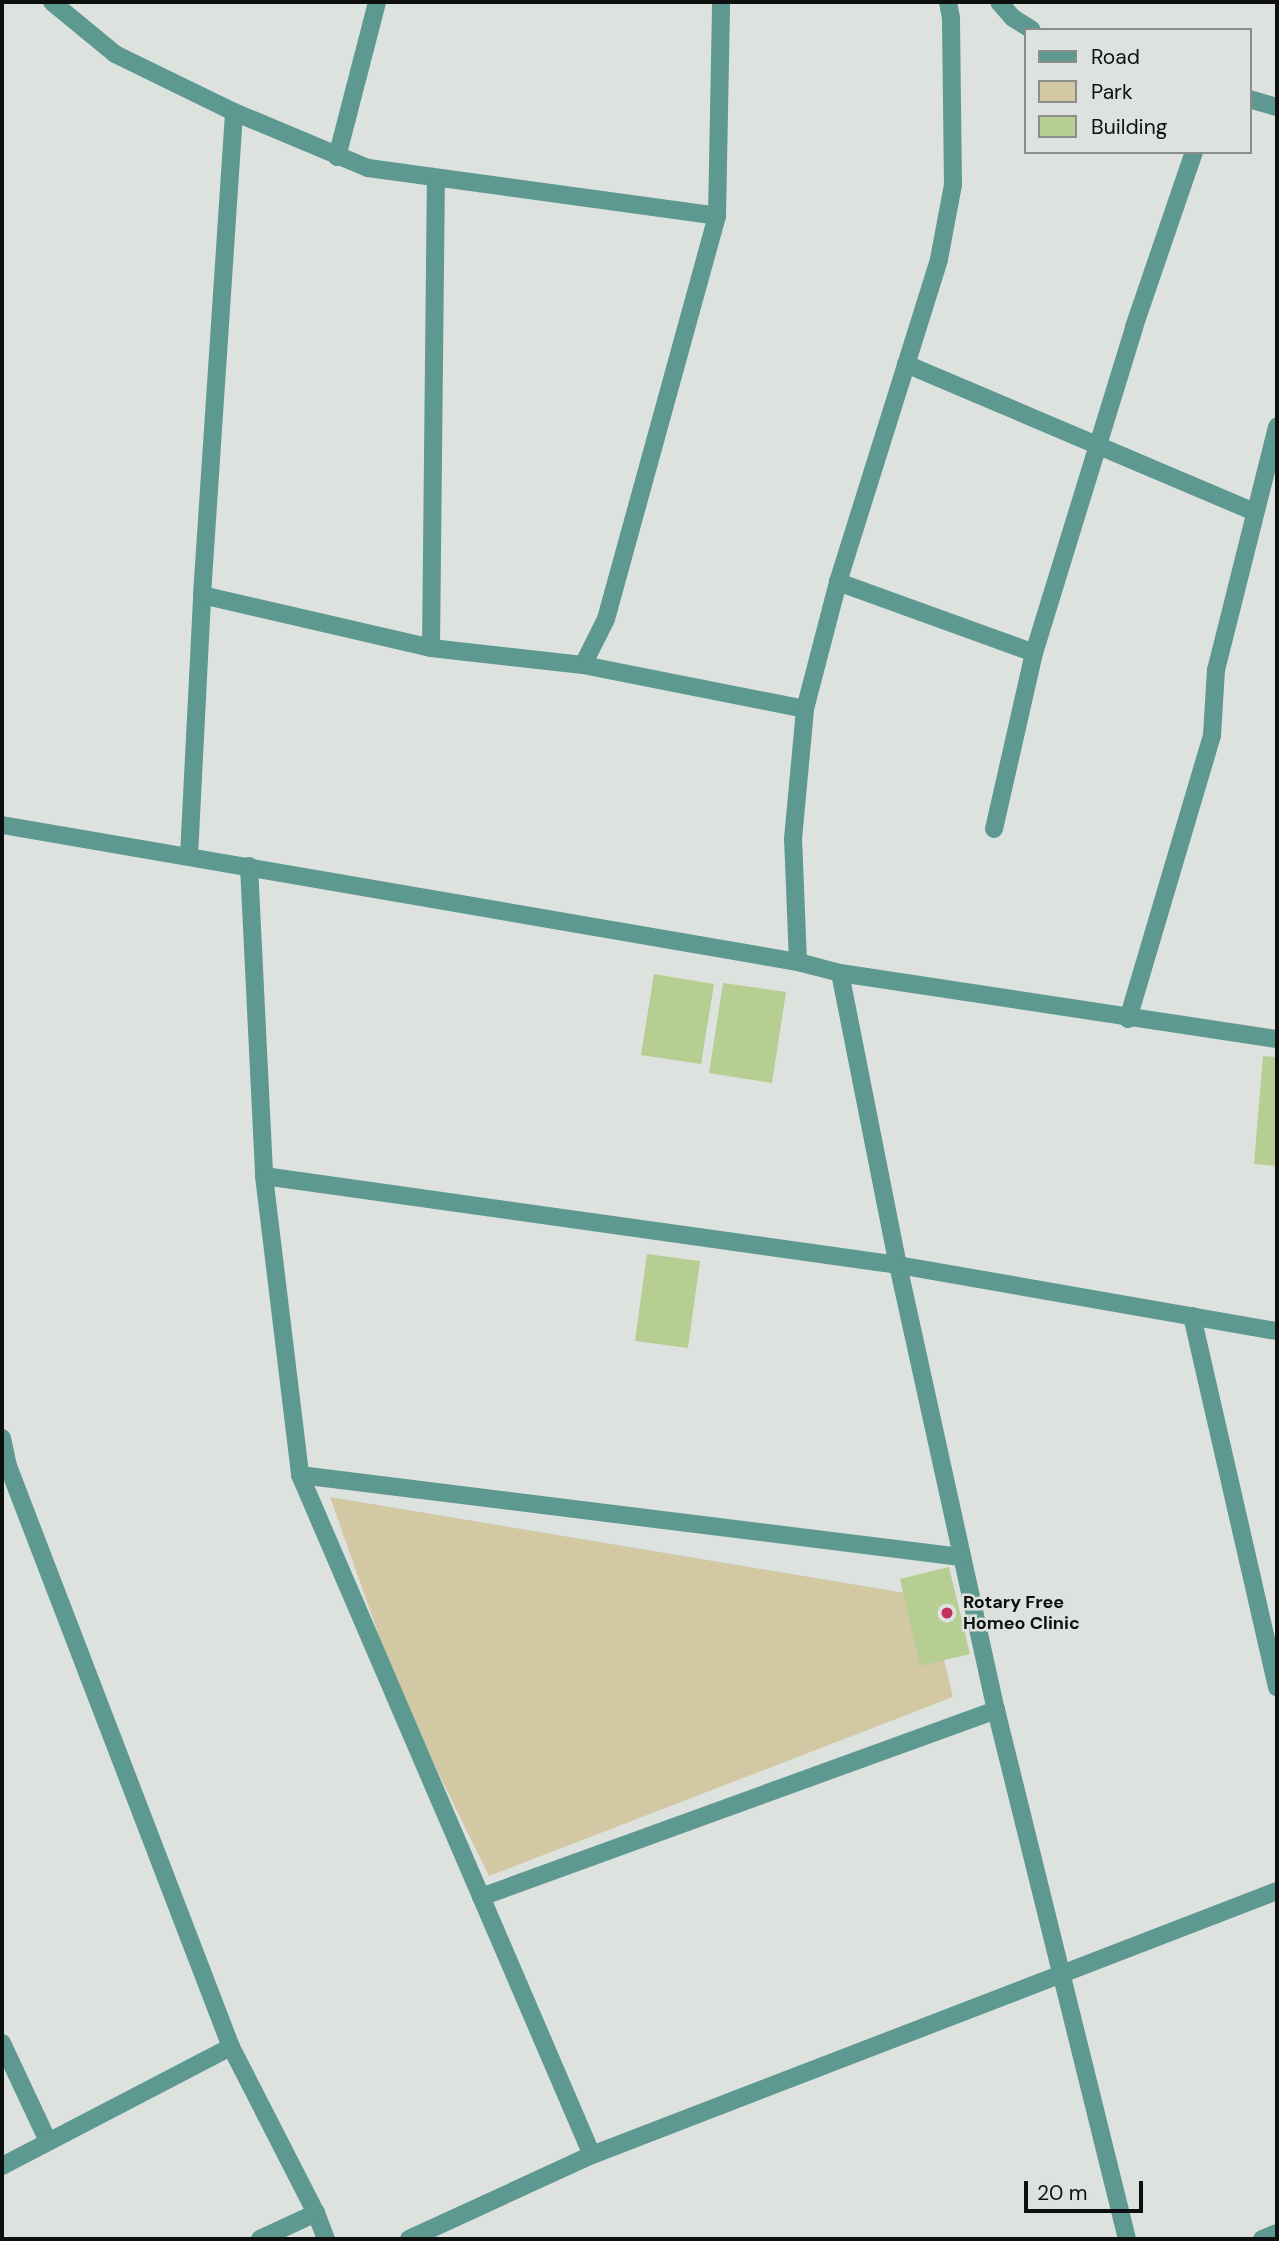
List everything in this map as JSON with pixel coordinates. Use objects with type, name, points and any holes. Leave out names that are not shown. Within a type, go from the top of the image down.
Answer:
[{"type":"street","points":[[52,2],[115,54],[234,112],[368,168],[717,216]]},
{"type":"street","points":[[337,157],[377,2]]},
{"type":"street","points":[[583,665],[606,619],[717,216],[721,2]]},
{"type":"street","points":[[798,962],[793,839],[805,709],[838,582],[939,259],[953,186],[951,18],[948,2]]},
{"type":"street","points":[[999,2],[1013,18],[1029,28]]},
{"type":"street","points":[[1251,100],[1277,107]]},
{"type":"street","points":[[189,856],[202,595],[234,112]]},
{"type":"street","points":[[994,829],[1034,653],[1134,327],[1193,154]]},
{"type":"street","points":[[432,648],[436,178]]},
{"type":"street","points":[[906,364],[1098,443],[1254,512]]},
{"type":"street","points":[[1128,1019],[1212,735],[1216,670],[1277,427]]},
{"type":"street","points":[[838,582],[1034,653]]},
{"type":"street","points":[[202,595],[432,648],[583,665],[805,709]]},
{"type":"street","points":[[2,825],[798,962],[840,973],[1128,1019],[1277,1039]]},
{"type":"street","points":[[249,866],[264,1176],[300,1475],[592,2155]]},
{"type":"street","points":[[840,973],[898,1265],[961,1557],[996,1710],[1127,2239]]},
{"type":"street","points":[[264,1176],[898,1265],[1277,1331]]},
{"type":"street","points":[[1192,1316],[1277,1687]]},
{"type":"street","points":[[2,1438],[8,1466],[231,2047],[316,2213],[326,2239]]},
{"type":"street","points":[[300,1475],[961,1557]]},
{"type":"street","points":[[481,1897],[996,1710]]},
{"type":"street","points":[[410,2239],[592,2155],[1277,1891]]},
{"type":"street","points":[[2,2043],[48,2141]]},
{"type":"street","points":[[2,2166],[231,2047]]},
{"type":"street","points":[[260,2239],[316,2213]]},
{"type":"street","points":[[1262,2239],[1277,2233]]},
{"type":"green space","points":[[330,1497],[929,1597],[953,1697],[489,1876],[400,1695]]},
{"type":"building","points":[[654,974],[714,984],[701,1064],[641,1055]]},
{"type":"building","points":[[723,983],[786,992],[772,1083],[709,1073]]},
{"type":"building","points":[[1263,1056],[1277,1057],[1277,1166],[1254,1164]]},
{"type":"building","points":[[647,1254],[700,1261],[688,1348],[635,1341]]},
{"type":"building","points":[[949,1567],[970,1654],[920,1666],[900,1579]]},
{"type":"place","name":"Rotary Free Homeo Clinic","points":[[947,1613]]}]
